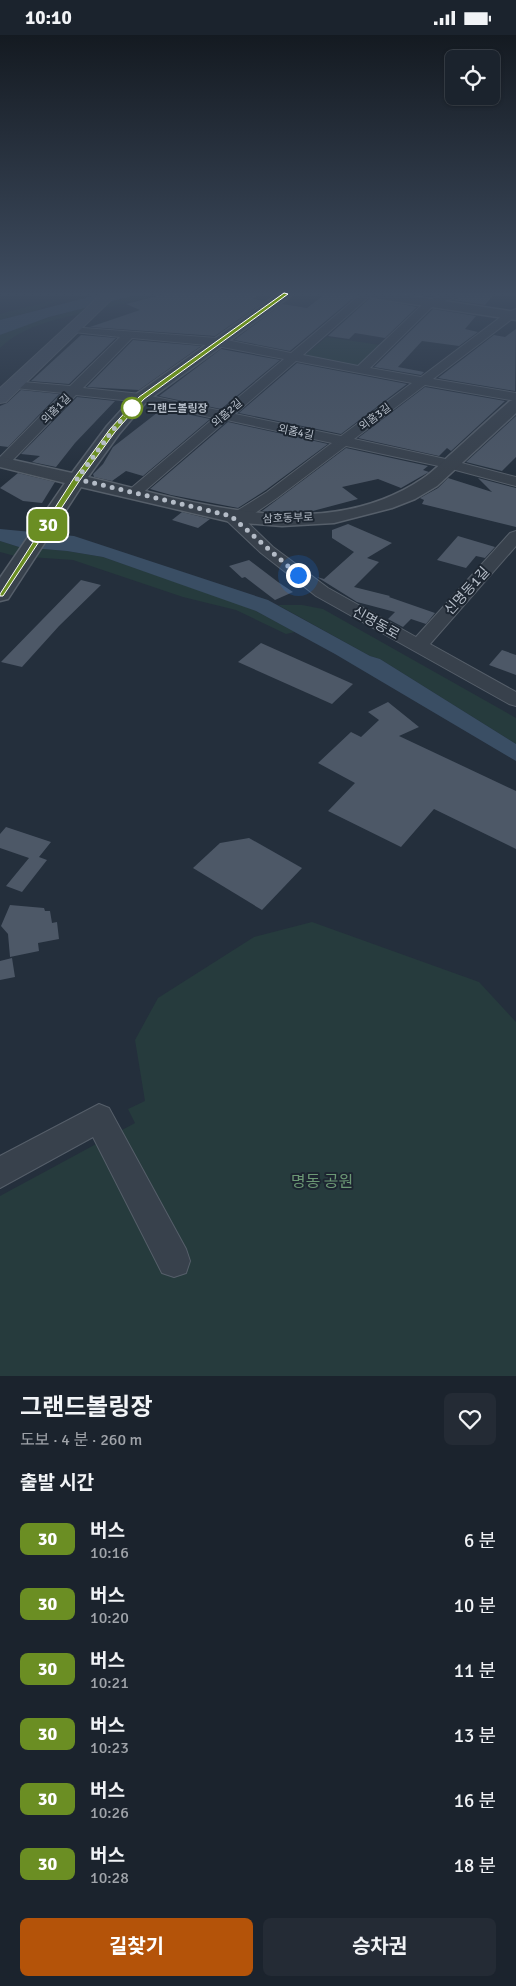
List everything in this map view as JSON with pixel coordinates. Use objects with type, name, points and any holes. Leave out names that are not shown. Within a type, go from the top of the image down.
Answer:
[{"type":"main road","points":[[0,398],[8,382],[35,357]]},
{"type":"street","name":"외홈1길","points":[[1,462],[107,357]]},
{"type":"street","points":[[0,594],[77,479],[113,430],[141,398],[197,357]]},
{"type":"street","points":[[292,357],[516,397]]},
{"type":"street","name":"외홈2길","points":[[130,492],[292,357]]},
{"type":"street","points":[[361,370],[375,357]]},
{"type":"street","name":"외홈3길","points":[[244,521],[272,495],[457,357]]},
{"type":"street","name":"외홈4길","points":[[8,382],[141,398],[450,464],[516,482]]},
{"type":"street","name":"삼호동부로","points":[[1,462],[244,521],[316,517],[380,505],[416,491],[450,464],[516,404]]},
{"type":"street","points":[[59,508],[90,492],[130,492]]},
{"type":"street","name":"신명동로","points":[[244,521],[290,569],[322,592],[516,700]]},
{"type":"street","name":"신명동1길","points":[[418,646],[516,536]]},
{"type":"street","points":[[0,1173],[99,1118],[174,1261]]},
{"type":"green space","points":[[306,357],[370,357],[364,364],[354,366]]},
{"type":"green space","points":[[0,541],[19,547],[67,551],[103,557],[236,603],[256,611],[295,632],[286,634],[236,610],[183,597],[73,560],[15,556],[0,552]]},
{"type":"green space","points":[[278,605],[302,605],[323,609],[516,718],[516,744],[380,659],[370,656]]},
{"type":"green space","name":"명동 공원","points":[[312,922],[479,982],[516,1022],[516,1376],[0,1376],[0,1196],[135,1123],[128,1109],[145,1101],[135,1040],[158,998],[254,937]]},
{"type":"water","points":[[0,529],[74,536],[268,600],[370,656],[380,659],[516,744],[516,761],[335,654],[256,611],[103,557],[67,551],[19,547],[0,541]]},
{"type":"building","points":[[58,357],[97,357],[69,384],[31,381]]},
{"type":"building","points":[[117,357],[186,357],[139,390],[87,387]]},
{"type":"building","points":[[211,357],[262,357],[280,360],[221,409],[159,396]]},
{"type":"building","points":[[385,357],[408,357],[398,367],[424,372],[421,375],[374,367]]},
{"type":"building","points":[[466,357],[516,357],[515,391],[438,378]]},
{"type":"building","points":[[297,363],[407,384],[341,434],[239,413]]},
{"type":"building","points":[[425,387],[505,401],[451,451],[447,448],[439,456],[358,438]]},
{"type":"building","points":[[21,390],[59,394],[8,447],[0,446],[0,406],[7,403]]},
{"type":"building","points":[[77,397],[115,401],[75,443],[56,467],[32,462],[40,456],[21,454]]},
{"type":"building","points":[[162,409],[210,419],[143,476],[126,471],[112,481],[94,477],[93,474],[103,464],[113,447]]},
{"type":"building","points":[[516,416],[516,457],[502,471],[466,462]]},
{"type":"building","points":[[228,422],[328,444],[266,490],[238,508],[150,489]]},
{"type":"building","points":[[346,448],[428,466],[423,470],[429,472],[401,488],[378,479],[342,487],[358,499],[309,512],[262,511]]},
{"type":"building","points":[[18,473],[55,482],[42,503],[23,501],[0,488]]},
{"type":"building","points":[[448,478],[492,492],[478,478],[516,488],[516,527],[422,504],[424,500],[420,498],[438,488]]},
{"type":"building","points":[[182,512],[210,519],[198,528],[172,520]]},
{"type":"building","points":[[348,524],[392,543],[367,558],[379,562],[354,587],[390,596],[435,613],[426,624],[411,619],[403,627],[388,619],[395,612],[357,602],[317,577],[324,579],[354,552],[332,538],[332,530]]},
{"type":"building","points":[[458,536],[495,547],[485,558],[476,556],[466,568],[437,560]]},
{"type":"building","points":[[249,560],[293,592],[275,600],[245,577],[242,578],[229,566]]},
{"type":"building","points":[[81,580],[101,585],[59,626],[22,667],[1,662]]},
{"type":"building","points":[[261,643],[353,684],[332,704],[238,662]]},
{"type":"building","points":[[502,650],[516,655],[516,675],[489,665]]},
{"type":"building","points":[[388,702],[419,727],[399,736],[516,791],[516,849],[434,809],[401,847],[328,811],[355,783],[318,763],[351,732],[361,737],[379,720],[368,712]]},
{"type":"building","points":[[6,827],[51,842],[39,857],[47,860],[22,892],[6,886],[29,858],[0,848],[0,834]]},
{"type":"building","points":[[249,838],[302,868],[262,910],[193,868],[220,843]]},
{"type":"building","points":[[10,905],[44,908],[45,911],[50,911],[52,923],[57,922],[59,939],[38,943],[39,951],[10,957],[8,934],[1,926]]},
{"type":"building","points":[[12,958],[15,977],[0,980],[0,961]]},
{"type":"bus line","name":"30","points":[[0,594],[77,479],[127,413],[141,398],[197,357]]},
{"type":"place","name":"그랜드볼링장","points":[[132,408]]},
{"type":"route","points":[[132,408],[113,430],[77,479],[231,516],[267,550],[298,575]]}]
